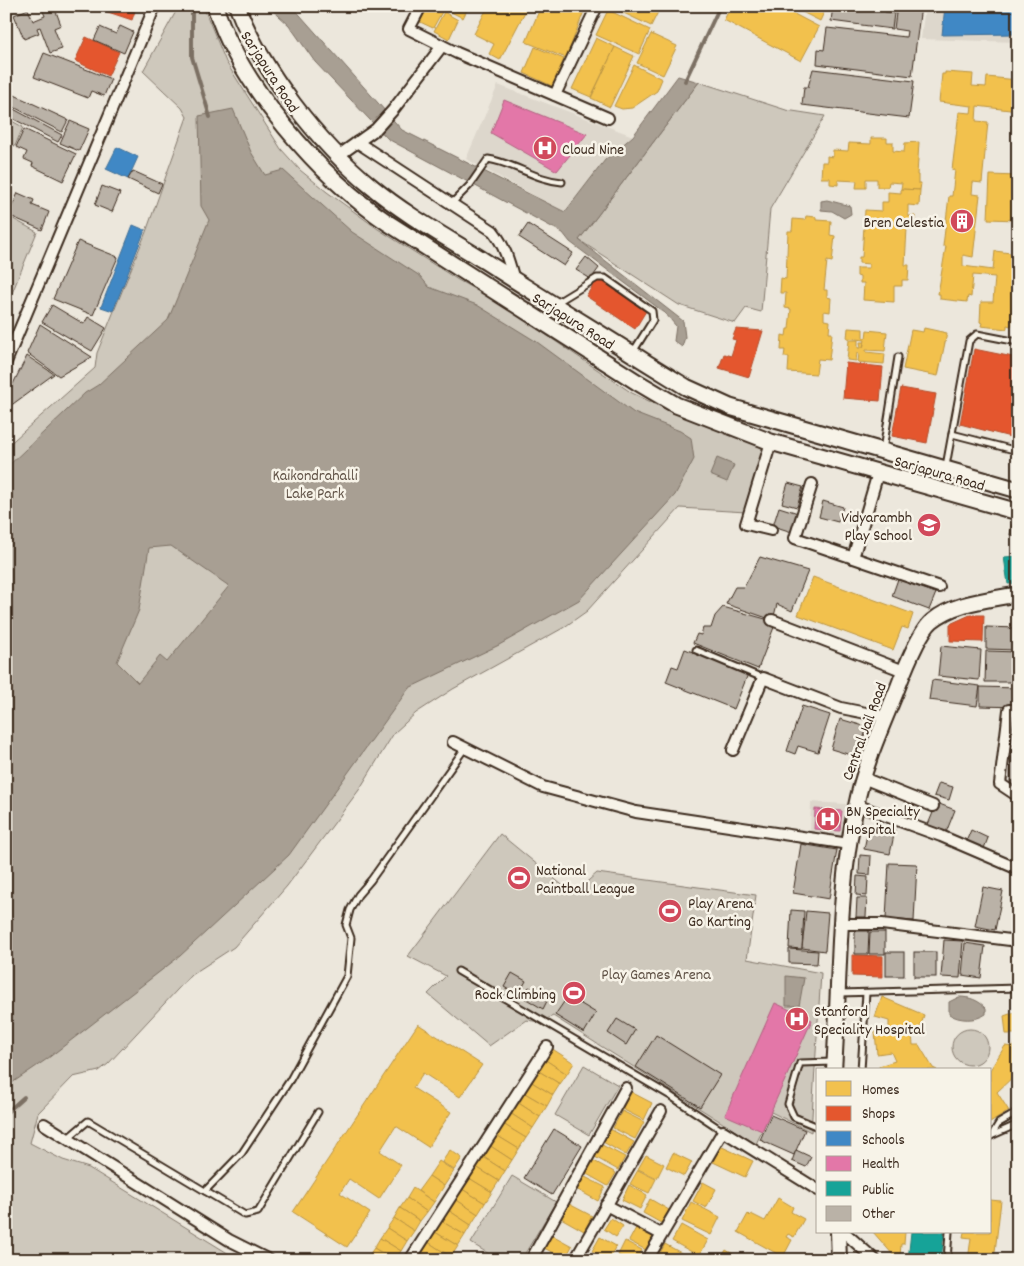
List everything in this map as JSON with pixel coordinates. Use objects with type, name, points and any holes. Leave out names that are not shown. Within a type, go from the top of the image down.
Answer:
[{"type":"main road","name":"Sarjapura Road","points":[[215,6],[220,23],[238,58],[268,102],[307,153],[362,205],[668,400],[771,442],[1018,512]]},
{"type":"main road","name":"Sarjapura Road","points":[[237,6],[258,50],[285,91],[338,156],[373,188],[553,305],[686,388],[730,407],[1018,490]]},
{"type":"main road","name":"Central Jail Road","points":[[834,1066],[841,924],[849,844],[863,778],[886,716],[904,671],[931,622],[954,608],[1018,594]]},
{"type":"main road","points":[[838,1234],[839,1260]]},
{"type":"street","points":[[6,362],[155,6]]},
{"type":"street","points":[[421,6],[409,29],[442,46],[608,118]]},
{"type":"street","points":[[555,95],[597,6]]},
{"type":"street","points":[[338,156],[376,129],[442,46]]},
{"type":"street","points":[[357,142],[492,231],[500,240],[508,257],[514,280]]},
{"type":"street","points":[[771,442],[746,524],[771,530]]},
{"type":"street","points":[[853,558],[878,473]]},
{"type":"street","points":[[812,484],[795,538],[939,587]]},
{"type":"street","points":[[772,620],[904,671]]},
{"type":"street","points":[[733,750],[763,678],[841,708],[886,716]]},
{"type":"street","points":[[1018,710],[1009,710],[1000,784],[1018,796]]},
{"type":"street","points":[[453,742],[543,787],[636,812],[849,844]]},
{"type":"street","points":[[863,778],[933,806]]},
{"type":"street","points":[[856,805],[968,846],[1018,869]]},
{"type":"street","points":[[841,924],[882,924],[1018,941]]},
{"type":"street","points":[[410,1260],[547,1047]]},
{"type":"street","points":[[531,1260],[626,1088]]},
{"type":"street","points":[[575,1260],[661,1111]]},
{"type":"street","points":[[44,1124],[229,1240],[270,1260]]},
{"type":"street","points":[[647,1260],[723,1131],[816,1189]]},
{"type":"street","points":[[606,1205],[661,1234]]},
{"type":"street","points":[[846,1234],[875,1260]]},
{"type":"lane","points":[[452,204],[470,185],[488,159],[501,161],[547,180],[562,182]]},
{"type":"lane","points":[[553,305],[597,278],[605,278],[652,311],[654,315],[653,320],[632,354]]},
{"type":"lane","points":[[945,470],[969,341],[977,334],[1018,342]]},
{"type":"lane","points":[[883,451],[898,357]]},
{"type":"lane","points":[[952,434],[1018,451]]},
{"type":"lane","points":[[696,650],[763,678]]},
{"type":"lane","points":[[205,1192],[248,1144],[290,1080],[347,976],[351,938],[346,925],[350,910],[358,895],[371,880],[465,748]]},
{"type":"lane","points":[[458,971],[669,1095],[723,1131]]},
{"type":"lane","points":[[837,994],[1018,988]]},
{"type":"lane","points":[[861,1068],[866,993]]},
{"type":"lane","points":[[862,1061],[866,1068]]},
{"type":"lane","points":[[816,1125],[794,1116],[788,1104],[800,1063],[834,1066]]},
{"type":"lane","points":[[68,1138],[88,1121],[245,1215],[258,1212],[318,1112]]},
{"type":"lane","points":[[992,1134],[999,1123],[1018,1112]]},
{"type":"lane","points":[[992,1136],[1018,1124]]},
{"type":"lane","points":[[947,1260],[949,1234]]},
{"type":"shaded area","points":[[268,6],[292,6],[402,130],[565,212],[605,160],[633,136],[678,76],[699,82],[579,240],[683,321],[685,337],[682,347],[674,341],[676,326],[665,313],[570,242],[563,233],[388,139],[315,62],[289,25]]},
{"type":"shaded area","points":[[925,6],[1018,6],[1018,42],[921,39]]},
{"type":"shaded area","name":"Cloud Nine","points":[[498,85],[633,136],[605,160],[565,212],[466,159]]},
{"type":"shaded area","name":"Kaikondrahalli Lake Park","points":[[233,109],[251,152],[265,175],[283,170],[352,232],[420,276],[429,287],[477,305],[537,342],[634,413],[680,431],[691,438],[694,459],[675,495],[579,600],[499,645],[409,688],[289,855],[180,956],[47,1059],[6,1087],[6,468],[85,393],[98,385],[168,320],[209,220],[201,206],[199,116]],"holes":[[[171,546],[229,586],[167,662],[160,656],[138,683],[117,662],[139,610],[149,548]]]},
{"type":"shaded area","points":[[827,200],[850,206],[851,214],[844,218],[832,211],[821,210],[821,201]]},
{"type":"shaded area","points":[[717,458],[734,465],[727,482],[710,475]]},
{"type":"shaded area","name":"BN Specialty Hospital","points":[[811,802],[846,804],[844,837],[810,835]]},
{"type":"shaded area","points":[[786,976],[804,978],[799,1006],[786,1006]]},
{"type":"shaded area","points":[[959,997],[977,1001],[986,1008],[986,1014],[968,1019],[958,1018],[949,1014],[949,1002]]},
{"type":"green space","name":"Kaikondrahalli Lake Park","points":[[179,6],[203,6],[226,62],[281,149],[300,170],[327,192],[378,229],[458,280],[496,301],[632,393],[672,412],[765,448],[746,512],[680,508],[587,611],[563,628],[453,689],[416,713],[394,733],[359,790],[287,886],[234,947],[191,975],[108,1064],[99,1071],[73,1077],[38,1113],[30,1143],[63,1160],[89,1168],[239,1260],[6,1260],[6,447],[95,368],[97,353],[146,232],[187,117],[182,108],[143,71]]},
{"type":"green space","points":[[699,82],[786,110],[825,116],[770,209],[761,312],[746,308],[735,323],[679,305],[579,240]]},
{"type":"green space","points":[[6,118],[23,127],[15,146],[6,143]]},
{"type":"green space","points":[[6,215],[37,232],[12,293],[6,289]]},
{"type":"green space","name":"Play Games Arena","points":[[500,834],[573,894],[597,873],[756,895],[747,959],[821,973],[811,1132],[771,1112],[756,1144],[553,1016],[541,1022],[526,1020],[489,1046],[428,994],[446,976],[408,956]]},
{"type":"green space","points":[[970,1029],[977,1030],[983,1034],[987,1040],[987,1054],[983,1060],[977,1064],[970,1065],[963,1064],[957,1060],[953,1054],[952,1047],[953,1040],[957,1034],[963,1030]]},
{"type":"green space","points":[[584,1065],[618,1085],[589,1135],[555,1115]]},
{"type":"green space","points":[[512,1176],[556,1202],[521,1260],[499,1260],[471,1243]]},
{"type":"building: Homes","points":[[426,6],[436,6],[443,10],[433,28],[418,21]]},
{"type":"building: Homes","points":[[439,6],[469,6],[463,18]]},
{"type":"building: Homes","points":[[488,6],[528,6],[500,60],[489,54],[494,44],[474,34]]},
{"type":"building: Homes","points":[[541,6],[586,6],[566,58],[526,42]]},
{"type":"building: Homes","points":[[609,6],[661,6],[651,26]]},
{"type":"building: Homes","points":[[731,6],[779,6],[819,27],[801,61],[724,20]]},
{"type":"building: Homes","points":[[790,6],[827,6],[820,21]]},
{"type":"building: Homes","points":[[608,10],[650,30],[639,54],[596,35]]},
{"type":"building: Homes","points":[[444,12],[458,20],[449,39],[434,31]]},
{"type":"building: Homes","points":[[651,34],[677,46],[663,75],[637,63]]},
{"type":"building: Homes","points":[[596,38],[615,47],[591,97],[572,89]]},
{"type":"building: Homes","points":[[535,47],[564,59],[552,86],[524,73]]},
{"type":"building: Homes","points":[[615,47],[634,56],[610,107],[591,98]]},
{"type":"building: Homes","points":[[634,65],[662,79],[657,91],[632,108],[622,109],[614,106]]},
{"type":"building: Homes","name":"Bren Celestia","points":[[945,72],[973,74],[972,86],[986,87],[987,77],[1018,80],[1018,111],[977,106],[976,121],[988,122],[982,183],[973,182],[972,194],[980,195],[973,257],[963,255],[963,266],[993,270],[995,251],[1018,254],[1011,326],[1007,325],[1007,329],[981,326],[982,323],[980,322],[981,302],[993,302],[995,277],[973,275],[971,297],[968,296],[967,302],[940,299],[940,294],[938,294],[946,246],[943,246],[949,196],[952,196],[955,170],[952,170],[959,112],[971,113],[972,106],[939,102],[942,74],[945,74]]},
{"type":"building: Homes","points":[[871,138],[887,138],[887,142],[893,142],[893,151],[904,152],[905,143],[919,142],[917,175],[918,183],[921,183],[920,190],[901,189],[902,183],[889,182],[888,187],[877,187],[877,179],[866,179],[866,188],[856,188],[857,181],[838,180],[838,185],[830,184],[830,178],[821,178],[822,162],[827,162],[827,156],[833,157],[833,150],[848,151],[849,143],[871,144]]},
{"type":"building: Homes","points":[[990,175],[1018,176],[1017,220],[988,219]]},
{"type":"building: Homes","points":[[901,189],[920,190],[919,206],[908,205],[908,216],[915,216],[914,228],[907,228],[905,265],[909,265],[908,280],[902,280],[902,286],[894,286],[894,302],[863,300],[864,283],[860,283],[860,277],[857,276],[857,268],[869,268],[869,264],[859,263],[859,257],[862,257],[865,210],[882,211],[882,202],[888,202],[888,192],[901,193]]},
{"type":"building: Homes","points":[[806,216],[816,217],[816,220],[831,221],[830,235],[835,236],[832,262],[827,261],[824,290],[827,290],[827,297],[831,298],[830,312],[824,311],[824,320],[830,321],[829,333],[832,333],[829,360],[818,359],[816,374],[788,372],[789,357],[784,357],[785,350],[781,350],[782,335],[786,336],[787,329],[789,329],[791,309],[785,308],[786,293],[780,293],[781,278],[786,279],[788,231],[792,231],[793,219],[805,220]]},
{"type":"building: Homes","points":[[848,328],[863,329],[863,338],[866,338],[867,330],[887,332],[885,351],[866,350],[866,352],[885,354],[884,364],[858,362],[859,353],[857,353],[856,361],[847,360],[849,340],[858,340],[858,348],[861,348],[860,342],[864,342],[863,348],[865,340],[847,338]]},
{"type":"building: Homes","points":[[924,328],[947,333],[938,376],[903,369],[911,330],[923,332]]},
{"type":"building: Homes","points":[[813,577],[913,614],[908,629],[902,627],[893,650],[798,615]]},
{"type":"building: Homes","points":[[882,997],[924,1015],[919,1033],[912,1033],[913,1045],[919,1045],[933,1068],[880,1068],[879,1066],[895,1061],[891,1052],[877,1054],[875,1032],[889,1032],[889,1021],[875,1017]]},
{"type":"building: Homes","points":[[1018,1011],[1018,1075],[1016,1074],[997,1092],[1009,1111],[992,1122],[991,1068],[1005,1046],[1014,1047],[1017,1034],[1006,1034],[1004,1016]]},
{"type":"building: Homes","points":[[418,1024],[482,1065],[460,1097],[423,1073],[413,1088],[451,1112],[428,1147],[396,1126],[380,1151],[401,1165],[379,1199],[349,1179],[340,1193],[370,1213],[347,1247],[293,1212]]},
{"type":"building: Homes","points":[[551,1048],[574,1063],[567,1074],[544,1059]]},
{"type":"building: Homes","points":[[544,1059],[567,1074],[560,1084],[537,1070]]},
{"type":"building: Homes","points":[[537,1070],[560,1084],[553,1095],[530,1081]]},
{"type":"building: Homes","points":[[530,1081],[553,1095],[547,1106],[523,1092]]},
{"type":"building: Homes","points":[[523,1092],[547,1106],[540,1117],[517,1102]]},
{"type":"building: Homes","points":[[631,1092],[652,1103],[644,1120],[622,1109]]},
{"type":"building: Homes","points":[[517,1102],[540,1117],[533,1128],[510,1113]]},
{"type":"building: Homes","points":[[622,1111],[644,1122],[635,1139],[613,1128]]},
{"type":"building: Homes","points":[[510,1113],[533,1128],[526,1138],[503,1124]]},
{"type":"building: Homes","points":[[503,1124],[526,1138],[519,1149],[496,1135]]},
{"type":"building: Homes","points":[[610,1129],[634,1142],[626,1155],[603,1142]]},
{"type":"building: Homes","points":[[496,1135],[519,1149],[512,1160],[489,1145]]},
{"type":"building: Homes","points":[[489,1145],[512,1160],[505,1171],[482,1156]]},
{"type":"building: Homes","points":[[602,1145],[625,1157],[618,1170],[595,1157]]},
{"type":"building: Homes","points":[[720,1146],[753,1161],[745,1177],[713,1162]]},
{"type":"building: Homes","points":[[450,1150],[462,1158],[454,1170],[442,1162]]},
{"type":"building: Homes","points":[[673,1153],[692,1162],[684,1176],[666,1167]]},
{"type":"building: Homes","points":[[646,1155],[664,1164],[657,1178],[638,1169]]},
{"type":"building: Homes","points":[[482,1156],[505,1171],[499,1181],[476,1167]]},
{"type":"building: Homes","points":[[592,1160],[616,1173],[608,1186],[585,1173]]},
{"type":"building: Homes","points":[[439,1161],[454,1171],[444,1186],[429,1176]]},
{"type":"building: Homes","points":[[476,1167],[499,1181],[492,1192],[469,1178]]},
{"type":"building: Homes","points":[[638,1170],[656,1179],[649,1193],[630,1184]]},
{"type":"building: Homes","points":[[429,1176],[444,1186],[434,1202],[418,1191]]},
{"type":"building: Homes","points":[[583,1176],[605,1187],[598,1201],[576,1189]]},
{"type":"building: Homes","points":[[469,1178],[492,1192],[485,1203],[462,1189]]},
{"type":"building: Homes","points":[[703,1182],[716,1189],[706,1208],[693,1201]]},
{"type":"building: Homes","points":[[629,1185],[647,1195],[640,1209],[622,1200]]},
{"type":"building: Homes","points":[[413,1188],[434,1202],[427,1212],[407,1198]]},
{"type":"building: Homes","points":[[462,1189],[485,1203],[478,1214],[455,1199]]},
{"type":"building: Homes","points":[[407,1198],[427,1212],[420,1221],[400,1208]]},
{"type":"building: Homes","points":[[778,1198],[793,1207],[791,1212],[804,1219],[794,1237],[788,1234],[786,1237],[792,1240],[783,1257],[738,1232],[748,1214],[765,1221]]},
{"type":"building: Homes","points":[[455,1199],[478,1214],[471,1225],[448,1210]]},
{"type":"building: Homes","points":[[650,1199],[669,1210],[661,1223],[643,1213]]},
{"type":"building: Homes","points":[[992,1200],[1001,1201],[994,1260],[968,1260],[971,1238],[963,1237],[964,1234],[992,1234]]},
{"type":"building: Homes","points":[[691,1202],[720,1217],[711,1235],[682,1221]]},
{"type":"building: Homes","points":[[569,1204],[592,1216],[584,1231],[561,1218]]},
{"type":"building: Homes","points":[[400,1208],[420,1221],[414,1231],[394,1218]]},
{"type":"building: Homes","points":[[448,1210],[471,1225],[465,1235],[441,1221]]},
{"type":"building: Homes","points":[[394,1218],[414,1231],[407,1241],[387,1228]]},
{"type":"building: Homes","points":[[611,1218],[623,1226],[616,1237],[604,1229]]},
{"type":"building: Homes","points":[[441,1221],[465,1235],[458,1246],[435,1232]]},
{"type":"building: Homes","points":[[681,1225],[708,1240],[699,1256],[672,1241]]},
{"type":"building: Homes","points":[[387,1228],[407,1241],[401,1251],[380,1238]]},
{"type":"building: Homes","points":[[636,1228],[653,1236],[646,1250],[629,1241]]},
{"type":"building: Homes","points":[[435,1232],[458,1246],[451,1257],[428,1242]]},
{"type":"building: Homes","points":[[875,1234],[905,1234],[904,1244],[901,1244],[900,1257],[894,1256]]},
{"type":"building: Homes","points":[[552,1235],[572,1246],[565,1259],[544,1248]]},
{"type":"building: Homes","points":[[600,1237],[616,1246],[608,1260],[592,1251]]},
{"type":"building: Homes","points":[[380,1238],[401,1251],[395,1260],[374,1248]]},
{"type":"building: Homes","points":[[625,1241],[642,1250],[637,1260],[628,1260],[618,1255]]},
{"type":"building: Homes","points":[[428,1242],[451,1257],[449,1260],[432,1260],[421,1253]]},
{"type":"building: Homes","points":[[665,1244],[692,1259],[656,1260]]},
{"type":"building: Homes","points":[[374,1248],[392,1260],[370,1260],[367,1258]]},
{"type":"building: Homes","points":[[726,1250],[743,1260],[720,1260]]},
{"type":"building: Shops","points":[[100,6],[123,6],[135,11],[132,20],[99,9]]},
{"type":"building: Shops","points":[[86,37],[119,52],[108,76],[75,61]]},
{"type":"building: Shops","points":[[598,278],[646,311],[635,329],[586,296]]},
{"type":"building: Shops","points":[[736,329],[763,331],[749,377],[719,368],[724,354],[731,356],[736,340],[732,339]]},
{"type":"building: Shops","points":[[974,349],[1018,358],[1018,439],[960,424]]},
{"type":"building: Shops","points":[[846,363],[883,367],[880,401],[843,398]]},
{"type":"building: Shops","points":[[901,388],[936,394],[927,443],[892,436]]},
{"type":"building: Shops","points":[[970,615],[984,615],[983,642],[950,641],[950,624]]},
{"type":"building: Shops","points":[[852,955],[883,956],[883,977],[852,976]]},
{"type":"building: Schools","points":[[945,6],[1018,6],[1018,34],[942,35]]},
{"type":"building: Schools","points":[[117,147],[138,157],[128,179],[106,169]]},
{"type":"building: Schools","points":[[133,225],[145,230],[113,311],[101,307]]},
{"type":"building: Health","points":[[504,100],[587,134],[557,171],[491,133]]},
{"type":"building: Health","points":[[815,809],[842,811],[840,831],[814,829]]},
{"type":"building: Health","points":[[775,1003],[812,1020],[762,1131],[725,1115]]},
{"type":"building: Public","points":[[1018,556],[1018,583],[1008,584],[1004,557]]},
{"type":"building: Public","points":[[911,1234],[944,1234],[941,1260],[908,1260]]},
{"type":"building: Other","points":[[41,6],[54,6],[61,25],[54,28],[62,49],[50,53],[40,27],[37,28],[39,33],[24,39],[14,15],[28,9],[33,21],[45,16]]},
{"type":"building: Other","points":[[833,6],[886,6],[885,12],[894,13],[892,29],[831,21]]},
{"type":"building: Other","points":[[892,6],[921,6],[912,76],[817,64],[818,49],[824,50],[827,28],[906,37],[907,31],[894,29],[896,13],[892,12]]},
{"type":"building: Other","points":[[120,26],[133,32],[124,53],[94,40],[100,27],[116,34]]},
{"type":"building: Other","points":[[44,53],[111,79],[104,96],[91,91],[88,98],[34,77]]},
{"type":"building: Other","points":[[813,69],[914,81],[909,118],[802,105],[804,87],[808,87]]},
{"type":"building: Other","points":[[6,91],[68,120],[62,132],[6,103]]},
{"type":"building: Other","points":[[6,105],[62,135],[58,142],[6,115]]},
{"type":"building: Other","points":[[70,121],[89,129],[79,151],[60,143]]},
{"type":"building: Other","points":[[24,129],[76,154],[63,181],[32,166],[33,163],[24,159],[27,152],[16,147]]},
{"type":"building: Other","points":[[133,171],[162,184],[158,193],[128,179]]},
{"type":"building: Other","points":[[102,186],[120,193],[112,212],[95,205]]},
{"type":"building: Other","points":[[18,193],[34,200],[32,205],[49,212],[42,230],[8,215]]},
{"type":"building: Other","points":[[528,224],[573,253],[564,266],[519,237]]},
{"type":"building: Other","points":[[78,241],[118,257],[93,315],[53,299]]},
{"type":"building: Other","points":[[586,257],[599,268],[591,279],[576,270]]},
{"type":"building: Other","points":[[52,305],[84,324],[88,317],[106,328],[92,351],[42,322]]},
{"type":"building: Other","points":[[40,324],[92,357],[59,376],[27,353]]},
{"type":"building: Other","points":[[27,356],[54,374],[6,409],[6,398]]},
{"type":"building: Other","points":[[788,483],[803,487],[797,507],[782,503]]},
{"type":"building: Other","points":[[823,501],[843,507],[838,522],[819,517]]},
{"type":"building: Other","points":[[779,507],[798,513],[792,532],[773,526]]},
{"type":"building: Other","points":[[1012,524],[1018,525],[1018,536],[1010,535]]},
{"type":"building: Other","points":[[760,557],[808,571],[792,611],[777,604],[773,620],[726,604],[735,587],[744,587]]},
{"type":"building: Other","points":[[898,579],[936,593],[929,610],[892,596]]},
{"type":"building: Other","points":[[1013,604],[1018,604],[1018,624],[1013,624]]},
{"type":"building: Other","points":[[723,607],[776,622],[758,669],[693,643],[697,634],[701,635],[703,628],[711,628],[715,616]]},
{"type":"building: Other","points":[[986,627],[1018,628],[1018,650],[986,649]]},
{"type":"building: Other","points":[[941,646],[981,650],[979,680],[938,676]]},
{"type":"building: Other","points":[[685,649],[748,674],[734,709],[666,682],[672,666],[678,668]]},
{"type":"building: Other","points":[[986,651],[1018,652],[1018,682],[985,682]]},
{"type":"building: Other","points":[[932,680],[980,686],[977,706],[929,700]]},
{"type":"building: Other","points":[[980,687],[1018,688],[1018,707],[980,706]]},
{"type":"building: Other","points":[[802,706],[830,715],[818,752],[798,746],[795,754],[787,751]]},
{"type":"building: Other","points":[[840,719],[867,727],[860,750],[856,749],[854,756],[831,749]]},
{"type":"building: Other","points":[[1011,745],[1018,745],[1018,787],[1010,786]]},
{"type":"building: Other","points":[[939,783],[953,787],[949,800],[934,796]]},
{"type":"building: Other","points":[[937,803],[955,810],[945,835],[927,827]]},
{"type":"building: Other","points":[[869,825],[895,830],[890,854],[864,849]]},
{"type":"building: Other","points":[[971,830],[988,838],[983,851],[965,844]]},
{"type":"building: Other","points":[[801,844],[837,850],[829,899],[793,893]]},
{"type":"building: Other","points":[[860,855],[871,856],[870,875],[859,874]]},
{"type":"building: Other","points":[[889,863],[917,864],[914,921],[886,919]]},
{"type":"building: Other","points":[[857,876],[868,877],[867,896],[856,895]]},
{"type":"building: Other","points":[[983,887],[1003,891],[995,930],[975,926]]},
{"type":"building: Other","points":[[857,898],[867,898],[866,917],[856,917]]},
{"type":"building: Other","points":[[791,910],[804,911],[802,949],[789,948]]},
{"type":"building: Other","points":[[806,911],[828,913],[825,951],[802,948]]},
{"type":"building: Other","points":[[855,931],[869,931],[868,954],[855,954]]},
{"type":"building: Other","points":[[870,932],[885,932],[885,954],[869,954]]},
{"type":"building: Other","points":[[944,940],[963,941],[960,978],[941,977]]},
{"type":"building: Other","points":[[965,943],[985,946],[981,978],[962,975]]},
{"type":"building: Other","points":[[789,949],[818,951],[817,964],[789,963]]},
{"type":"building: Other","points":[[886,952],[904,952],[904,976],[886,976]]},
{"type":"building: Other","points":[[914,952],[936,952],[936,977],[914,977]]},
{"type":"building: Other","points":[[512,973],[526,981],[518,995],[504,987]]},
{"type":"building: Other","points":[[529,987],[548,999],[543,1009],[523,997]]},
{"type":"building: Other","points":[[568,996],[596,1013],[584,1033],[555,1015]]},
{"type":"building: Other","points":[[617,1019],[635,1030],[626,1045],[608,1033]]},
{"type":"building: Other","points":[[656,1035],[720,1075],[700,1107],[636,1067]]},
{"type":"building: Other","points":[[771,1115],[805,1130],[794,1155],[760,1140]]},
{"type":"building: Other","points":[[554,1129],[582,1146],[552,1195],[524,1178]]},
{"type":"building: Other","points":[[796,1150],[811,1157],[806,1167],[792,1161]]},
{"type":"waterway","points":[[192,6],[192,57],[210,117]]},
{"type":"waterway","points":[[685,81],[720,6]]},
{"type":"waterway","points":[[6,1113],[24,1097]]},
{"type":"place","name":"Cloud Nine","points":[[545,148]]},
{"type":"place","name":"Bren Celestia","points":[[962,221]]},
{"type":"place","name":"Vidyarambh Play School","points":[[929,525]]},
{"type":"place","name":"BN Specialty Hospital","points":[[828,819]]},
{"type":"place","name":"National Paintball League","points":[[519,878]]},
{"type":"place","name":"Play Arena Go Karting","points":[[670,911]]},
{"type":"place","name":"Rock Climbing","points":[[574,993]]},
{"type":"place","name":"Stanford Speciality Hospital","points":[[797,1019]]}]
